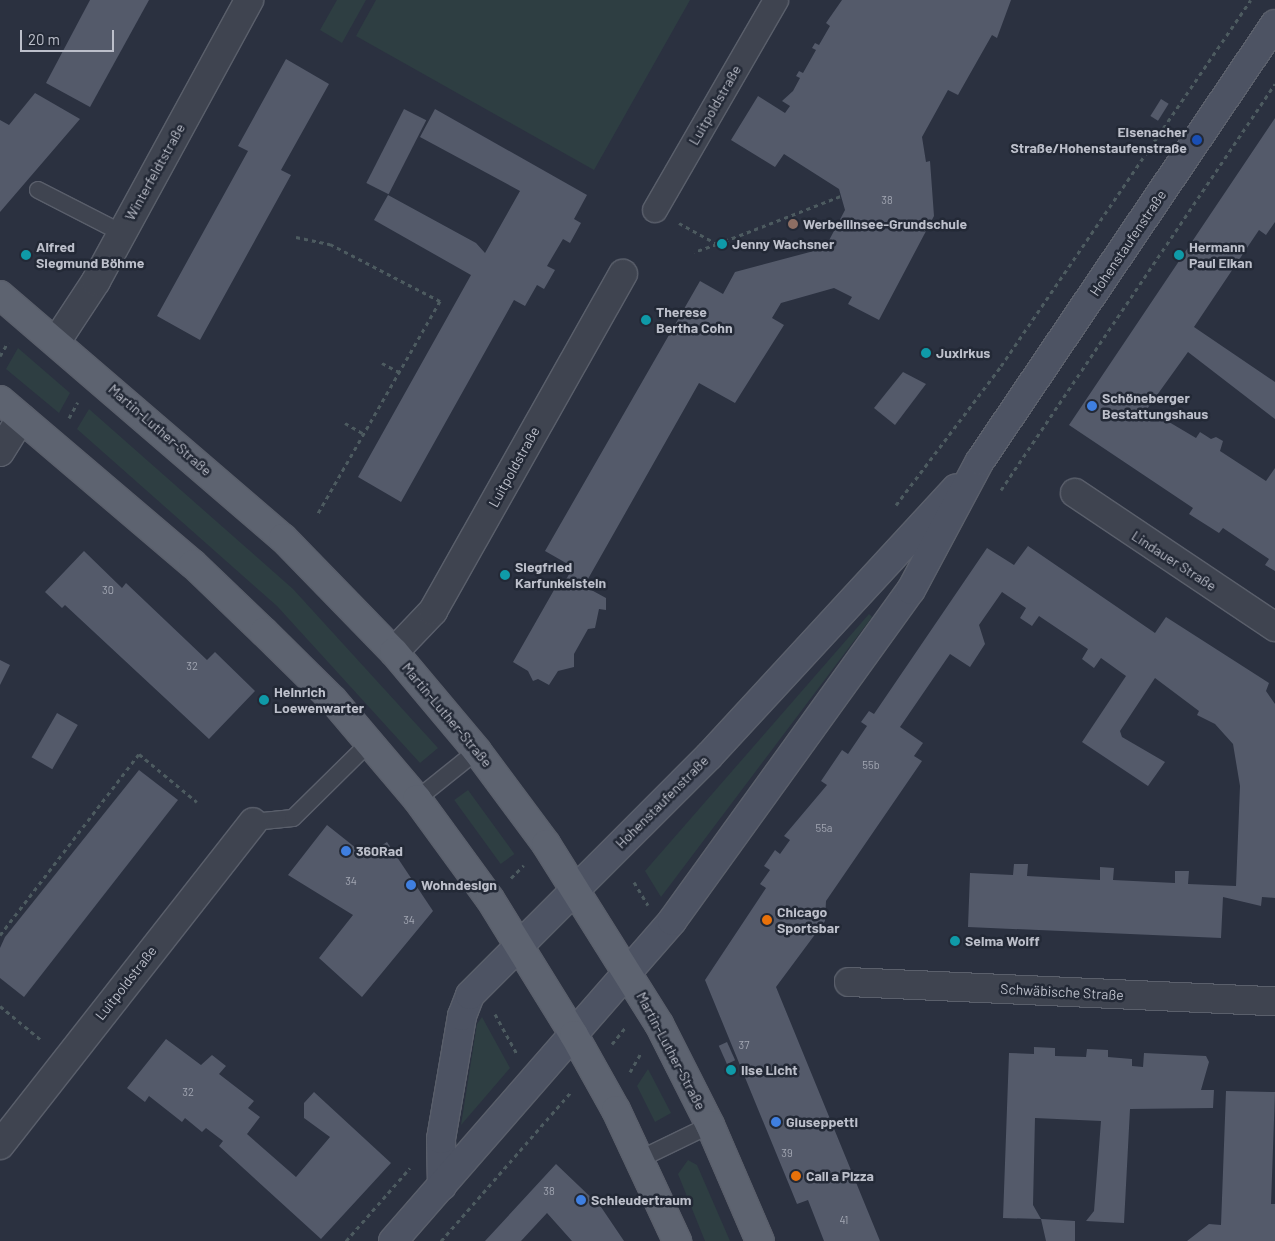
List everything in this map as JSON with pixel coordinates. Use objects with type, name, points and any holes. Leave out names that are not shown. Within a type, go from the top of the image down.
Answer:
[{"type":"main road","name":"Hohenstaufenstraße","points":[[393,1241],[628,973],[672,920],[914,586],[980,461],[1275,24]]},
{"type":"main road","name":"Martin-Luther-Straße","points":[[0,295],[283,538],[394,652],[477,751],[575,889],[645,1002],[710,1125],[760,1241]]},
{"type":"main road","points":[[0,400],[193,564],[326,694],[417,799],[518,944],[574,1035],[640,1159],[677,1241]]},
{"type":"main road","name":"Hohenstaufenstraße","points":[[442,1186],[441,1139],[466,1004],[518,944],[709,756],[980,461]]},
{"type":"street","name":"Winterfeldtstraße","points":[[56,342],[122,233],[249,0]]},
{"type":"street","name":"Luitpoldstraße","points":[[655,210],[776,0]]},
{"type":"street","name":"Luitpoldstraße","points":[[394,652],[433,611],[623,274]]},
{"type":"street","points":[[0,452],[21,418]]},
{"type":"street","name":"Lindauer Straße","points":[[1075,493],[1275,626]]},
{"type":"street","name":"Luitpoldstraße","points":[[0,1145],[253,822]]},
{"type":"street","name":"Schwäbische Straße","points":[[849,982],[1275,1001]]},
{"type":"lane","points":[[38,190],[122,233]]},
{"type":"lane","points":[[253,822],[293,818],[369,743]]},
{"type":"lane","points":[[417,799],[477,751]]},
{"type":"lane","points":[[640,1159],[710,1125]]},
{"type":"path","points":[[891,511],[996,373],[1251,0]]},
{"type":"path","points":[[694,252],[841,196]]},
{"type":"path","points":[[655,210],[717,244]]},
{"type":"path","points":[[296,237],[330,244],[440,301],[317,515]]},
{"type":"path","points":[[0,356],[9,340]]},
{"type":"path","points":[[382,362],[399,372]]},
{"type":"path","points":[[67,421],[79,400]]},
{"type":"path","points":[[345,423],[364,434]]},
{"type":"path","points":[[0,935],[139,754],[198,802]]},
{"type":"path","points":[[509,880],[525,864]]},
{"type":"path","points":[[634,882],[650,909]]},
{"type":"path","points":[[441,1241],[592,1067],[645,1002]]},
{"type":"path","points":[[0,1006],[40,1038]]},
{"type":"path","points":[[493,1008],[519,1058]]},
{"type":"path","points":[[628,1074],[642,1051]]},
{"type":"path","points":[[346,1241],[407,1173]]},
{"type":"shaded area","points":[[337,0],[366,0],[342,43],[320,30]]},
{"type":"shaded area","points":[[376,0],[690,0],[594,170],[356,36]]},
{"type":"shaded area","points":[[18,348],[70,393],[59,413],[6,369]]},
{"type":"shaded area","points":[[89,409],[293,589],[438,748],[420,763],[277,606],[77,429]]},
{"type":"shaded area","points":[[869,614],[872,617],[661,897],[645,871]]},
{"type":"shaded area","points":[[468,790],[514,854],[501,864],[454,800]]},
{"type":"shaded area","points":[[482,1017],[510,1068],[461,1125],[477,1024]]},
{"type":"shaded area","points":[[648,1069],[671,1113],[655,1122],[637,1086]]},
{"type":"shaded area","points":[[688,1160],[697,1165],[730,1241],[705,1241],[678,1174]]},
{"type":"building","points":[[90,0],[149,0],[90,107],[46,83]]},
{"type":"building","points":[[842,0],[1011,0],[997,38],[992,35],[958,95],[948,90],[922,137],[926,162],[930,161],[934,216],[879,320],[848,304],[852,297],[834,288],[781,303],[772,318],[784,325],[735,403],[699,383],[584,586],[606,598],[606,610],[599,609],[595,628],[588,629],[574,654],[574,667],[558,671],[549,685],[538,679],[533,681],[528,671],[513,662],[558,583],[563,585],[573,567],[545,551],[700,281],[723,294],[735,272],[825,248],[845,210],[839,189],[784,154],[775,167],[731,140],[758,96],[785,113],[790,106],[782,101],[793,91],[800,78],[796,76],[799,71],[803,73],[816,50],[812,48],[815,43],[819,45],[830,26],[826,23]]},
{"type":"building","points":[[286,59],[329,84],[281,170],[291,175],[200,340],[157,316],[248,151],[238,146]]},
{"type":"building","points":[[35,93],[80,119],[0,212],[0,120],[9,125]]},
{"type":"building","points":[[1161,99],[1169,104],[1158,121],[1150,116]]},
{"type":"building","points":[[404,109],[426,120],[389,194],[366,183]]},
{"type":"building","points":[[435,109],[587,195],[574,219],[581,223],[570,243],[563,239],[547,266],[555,270],[544,289],[537,285],[525,306],[514,300],[401,502],[358,477],[471,275],[374,220],[388,195],[476,243],[485,253],[520,191],[420,137]]},
{"type":"building","points":[[1275,118],[1275,222],[1266,235],[1259,230],[1194,327],[1275,382],[1275,419],[1188,352],[1147,409],[1196,438],[1200,432],[1211,439],[1216,437],[1223,441],[1220,451],[1266,481],[1275,468],[1275,571],[1265,565],[1269,559],[1223,528],[1219,533],[1189,514],[1193,508],[1069,425]]},
{"type":"building","points":[[903,372],[926,384],[895,425],[874,408]]},
{"type":"building","points":[[1028,546],[1155,633],[1166,617],[1269,683],[1266,691],[1275,704],[1275,898],[1262,897],[1261,906],[1223,897],[1221,938],[968,927],[970,873],[1013,875],[1014,864],[1028,864],[1027,876],[1100,880],[1100,867],[1114,868],[1113,880],[1175,883],[1175,871],[1189,871],[1188,884],[1236,886],[1240,786],[1233,744],[1215,724],[1197,715],[1199,711],[1155,678],[1120,731],[1122,737],[1165,762],[1148,786],[1082,742],[1126,676],[1101,658],[1094,668],[1082,659],[1088,649],[1039,616],[1032,626],[1020,618],[1026,608],[1002,592],[979,625],[985,644],[970,667],[950,654],[900,727],[923,743],[914,756],[922,761],[826,901],[825,921],[776,987],[880,1241],[824,1241],[808,1200],[797,1204],[705,980],[766,888],[760,884],[770,870],[764,866],[775,850],[780,854],[790,840],[784,836],[827,785],[821,781],[842,750],[848,754],[867,726],[861,722],[869,711],[874,714],[987,548],[1014,565]]},
{"type":"building","points":[[84,551],[122,588],[126,583],[207,660],[215,652],[255,691],[209,739],[65,605],[62,608],[45,592]]},
{"type":"building","points":[[0,660],[10,665],[0,685]]},
{"type":"building","points":[[57,713],[78,725],[52,769],[32,757]]},
{"type":"building","points":[[139,770],[178,800],[24,997],[0,978],[0,948],[5,937]]},
{"type":"building","points":[[327,825],[361,852],[370,853],[387,842],[433,911],[362,997],[319,958],[353,915],[288,875]]},
{"type":"building","points":[[166,1039],[201,1065],[212,1055],[226,1066],[219,1074],[254,1101],[248,1108],[260,1117],[247,1134],[296,1177],[330,1137],[304,1118],[304,1103],[314,1092],[391,1163],[321,1239],[219,1146],[223,1141],[206,1128],[202,1132],[185,1118],[182,1122],[149,1096],[145,1102],[127,1088]]},
{"type":"building","points":[[727,1042],[735,1060],[727,1064],[719,1046]]},
{"type":"building","points":[[1034,1047],[1055,1048],[1055,1056],[1086,1057],[1087,1049],[1108,1050],[1108,1057],[1132,1059],[1132,1066],[1143,1067],[1144,1053],[1206,1056],[1209,1062],[1201,1090],[1214,1090],[1213,1108],[1130,1109],[1124,1223],[1086,1221],[1094,1211],[1101,1121],[1035,1118],[1033,1205],[1041,1219],[1003,1218],[1009,1053],[1034,1054]]},
{"type":"building","points":[[1226,1091],[1275,1092],[1271,1204],[1275,1204],[1275,1241],[1187,1241],[1209,1224],[1221,1225]]},
{"type":"building","points":[[556,1164],[601,1207],[624,1241],[572,1241],[547,1213],[521,1241],[485,1241]]},
{"type":"building","points":[[1041,1219],[1075,1221],[1075,1241],[1046,1241]]},
{"type":"place","name":"Eisenacher Straße/Hohenstaufenstraße","points":[[1197,140]]},
{"type":"place","name":"Werbellinsee-Grundschule","points":[[793,224]]},
{"type":"place","name":"Jenny Wachsner","points":[[722,244]]},
{"type":"place","name":"Alfred Siegmund Böhme","points":[[26,255]]},
{"type":"place","name":"Hermann Paul Elkan","points":[[1179,255]]},
{"type":"place","name":"Therese Bertha Cohn","points":[[646,320]]},
{"type":"place","name":"Juxirkus","points":[[926,353]]},
{"type":"place","name":"Schöneberger Bestattungshaus","points":[[1092,406]]},
{"type":"place","name":"Siegfried Karfunkelstein","points":[[505,575]]},
{"type":"place","name":"Heinrich Loewenwarter","points":[[264,700]]},
{"type":"place","name":"360Rad","points":[[346,851]]},
{"type":"place","name":"Wohndesign","points":[[411,885]]},
{"type":"place","name":"Chicago Sportsbar","points":[[767,920]]},
{"type":"place","name":"Selma Wolff","points":[[955,941]]},
{"type":"place","name":"Ilse Licht","points":[[731,1070]]},
{"type":"place","name":"Giuseppetti","points":[[776,1122]]},
{"type":"place","name":"Call a Pizza","points":[[796,1176]]},
{"type":"place","name":"Schleudertraum","points":[[581,1200]]}]
